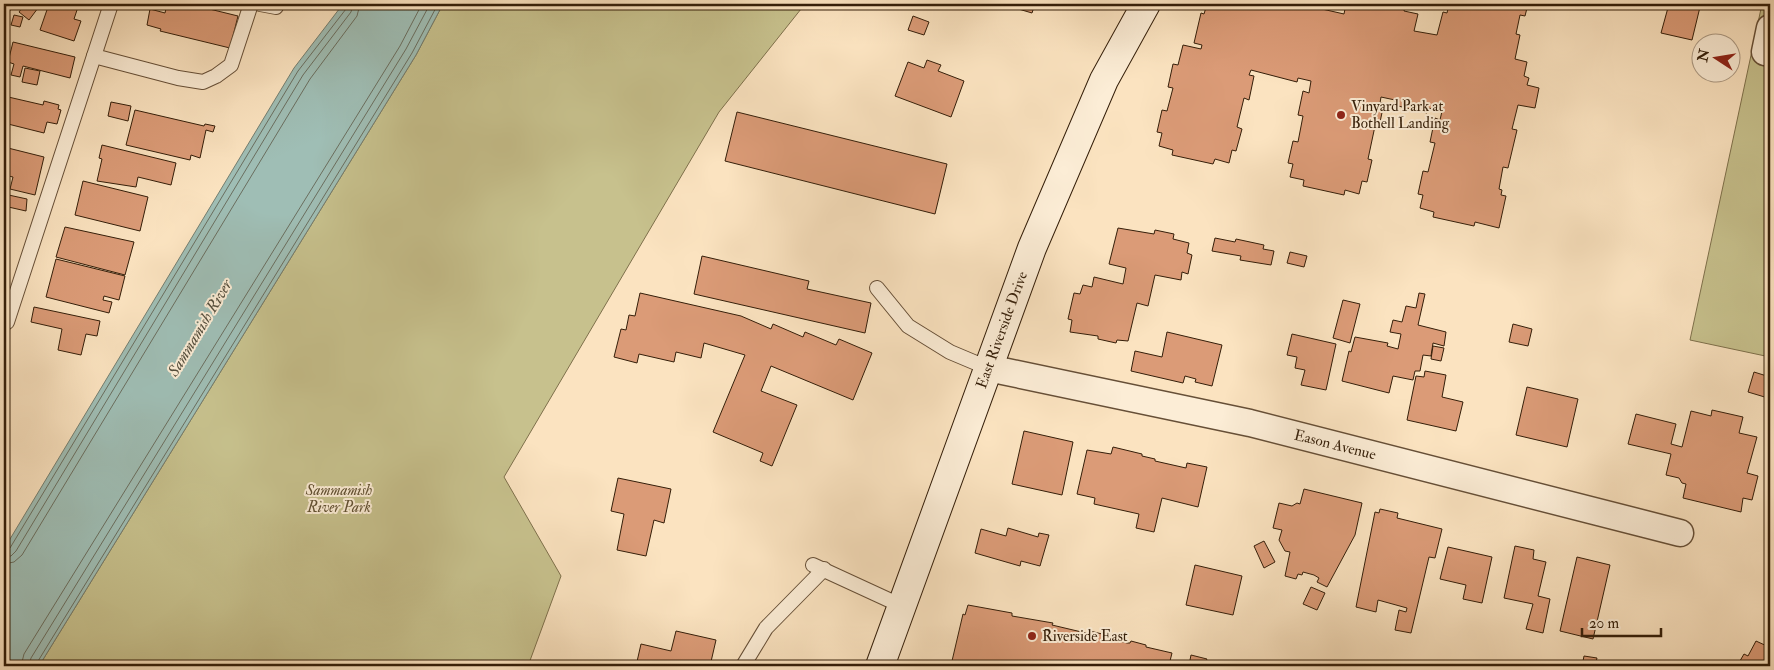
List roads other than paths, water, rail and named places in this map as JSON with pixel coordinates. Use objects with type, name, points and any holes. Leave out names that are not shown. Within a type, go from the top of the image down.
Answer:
[{"type":"main road","name":"East Riverside Drive","points":[[880,666],[1032,248],[1104,80],[1146,4]]},
{"type":"street","name":"Eason Avenue","points":[[988,368],[1250,423],[1680,533]]},
{"type":"lane","points":[[7,322],[111,4]]},
{"type":"lane","points":[[94,56],[178,78],[203,82],[216,76],[231,65],[251,4]]},
{"type":"lane","points":[[260,4],[276,7],[277,4]]},
{"type":"lane","points":[[877,288],[908,326],[950,352],[988,368]]},
{"type":"lane","points":[[743,666],[766,628],[818,567],[902,606]]},
{"type":"water","name":"Sammamish River","points":[[343,4],[443,4],[416,55],[39,666],[4,666],[4,549],[294,68]]},
{"type":"place","name":"Vinyard Park at Bothell Landing","points":[[1341,115]]},
{"type":"place","name":"Riverside East","points":[[1032,636]]},
{"type":"park label","name":"Sammamish River Park","points":[[339,498]]}]
